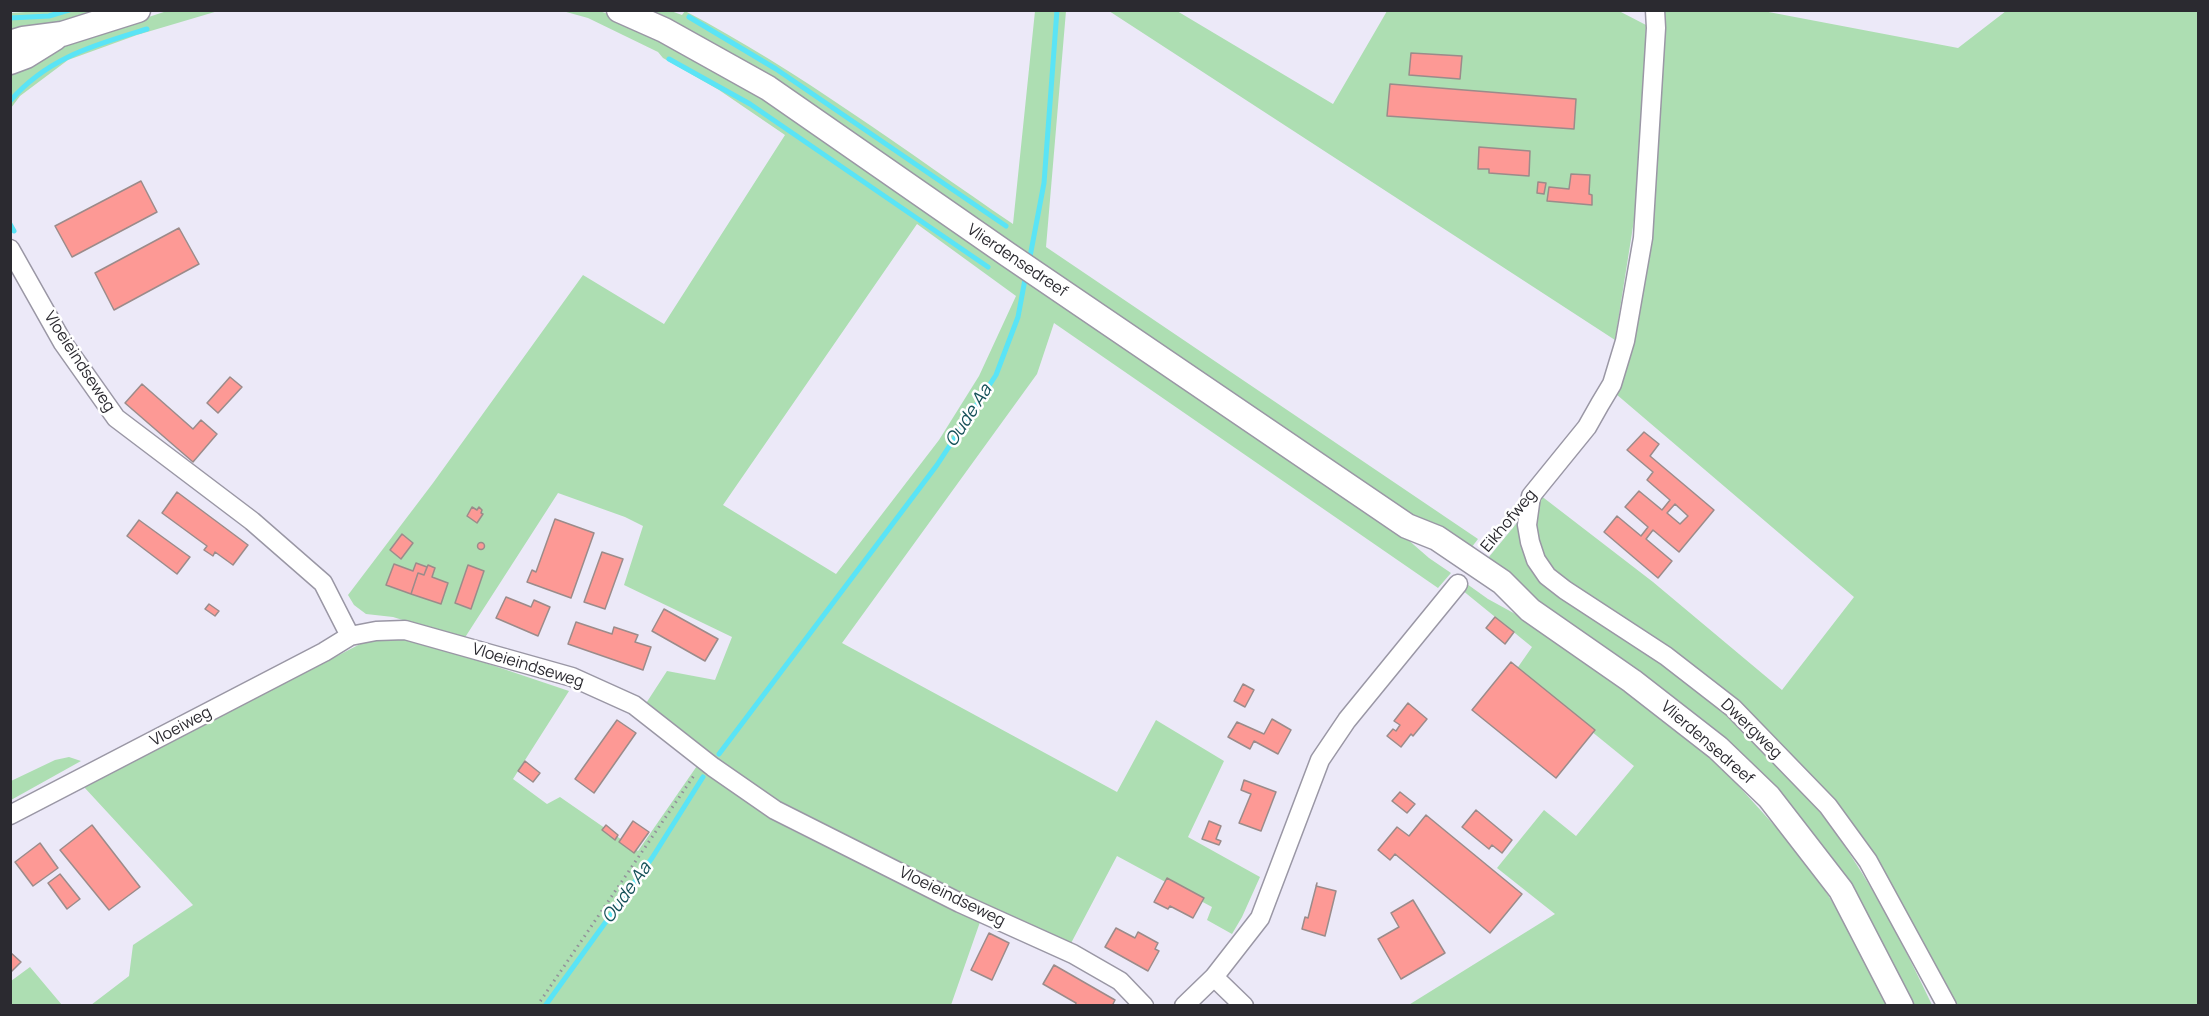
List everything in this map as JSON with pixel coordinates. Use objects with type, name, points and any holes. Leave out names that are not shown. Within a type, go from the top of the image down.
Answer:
[{"type":"main road","points":[[10,43],[62,34],[138,10]]},
{"type":"main road","name":"Vlierdensedreef","points":[[619,10],[664,30],[768,88],[1407,526],[1437,538],[1502,582],[1530,610],[1632,681],[1718,748],[1769,797],[1841,890],[1901,1005]]},
{"type":"main road","points":[[10,62],[26,56],[62,34]]},
{"type":"main road","name":"Vlierdensedreef","points":[[1407,526],[1429,551],[1493,597],[1530,610]]},
{"type":"street","name":"Eikhofweg","points":[[1531,496],[1587,427],[1612,384],[1625,341],[1642,238],[1656,28],[1655,10]]},
{"type":"street","name":"Vloeieindseweg","points":[[10,249],[63,343],[116,418],[252,522],[323,583],[350,636],[376,631],[405,630],[572,677],[634,705],[704,760],[775,810],[960,903],[1073,954],[1131,990],[1144,1005]]},
{"type":"street","name":"Dwergweg","points":[[1531,496],[1527,525],[1530,542],[1536,560],[1547,576],[1666,656],[1733,708],[1828,806],[1868,861],[1947,1005]]},
{"type":"street","points":[[1184,1005],[1214,977],[1260,918],[1320,760],[1347,720],[1458,584]]},
{"type":"street","name":"Vloeiweg","points":[[10,815],[314,658],[350,636]]},
{"type":"street","points":[[1214,977],[1244,1005]]},
{"type":"path","name":"Eikhofweg","points":[[1474,563],[1531,496]]},
{"type":"path","points":[[537,1005],[656,835],[704,760]]},
{"type":"green space","points":[[57,10],[108,11],[11,37],[10,13]]},
{"type":"green space","points":[[559,10],[599,11],[612,15],[722,71],[831,143],[1015,275],[1200,396],[1406,538],[1451,573],[1438,588],[1054,323],[1037,374],[842,643],[1117,792],[1156,720],[1224,761],[1188,837],[1260,877],[1232,934],[1207,920],[1212,907],[1117,856],[1069,947],[841,837],[777,801],[643,708],[667,671],[715,680],[732,637],[624,585],[643,526],[625,517],[558,493],[464,639],[393,617],[366,614],[354,605],[348,595],[433,483],[583,275],[664,324],[785,135],[719,90],[663,58],[658,52],[588,18]],"holes":[[[917,224],[1016,296],[979,376],[939,440],[836,574],[723,505]]]},
{"type":"green space","points":[[1758,10],[1958,48],[2006,11],[2198,11],[2198,1005],[1950,1005],[1907,913],[1881,870],[1818,783],[1760,725],[1554,570],[1539,543],[1536,517],[1540,495],[1653,582],[1782,690],[1854,597],[1616,394],[1634,337],[1648,250],[1664,11]]},
{"type":"green space","points":[[167,11],[218,11],[137,35],[68,60],[20,96],[11,108],[11,68],[78,40]]},
{"type":"green space","points":[[646,11],[671,11],[682,15],[685,11],[727,34],[810,85],[1013,224],[1035,11],[1066,11],[1046,247],[1478,539],[1468,552],[1414,521]]},
{"type":"green space","points":[[1109,11],[1177,11],[1333,104],[1387,11],[1619,11],[1646,25],[1643,117],[1635,214],[1615,340]]},
{"type":"green space","points":[[1525,513],[1533,562],[1719,709],[1795,782],[1822,815],[1875,894],[1932,1005],[1910,1005],[1807,834],[1484,563]]},
{"type":"green space","points":[[1467,584],[1519,616],[1678,728],[1726,772],[1792,845],[1820,882],[1850,931],[1889,1006],[1407,1006],[1555,914],[1497,868],[1544,810],[1576,836],[1634,766],[1516,670],[1532,647],[1462,590]]},
{"type":"green space","points":[[400,637],[569,691],[513,779],[547,804],[560,797],[638,851],[699,763],[790,829],[980,922],[951,1005],[91,1005],[129,976],[133,945],[193,905],[84,787],[368,640]]},
{"type":"green space","points":[[69,757],[81,761],[11,800],[11,781],[55,760]]},
{"type":"green space","points":[[30,967],[62,1005],[11,1005],[11,981]]},
{"type":"building","points":[[1411,53],[1462,56],[1460,79],[1409,75]]},
{"type":"building","points":[[1390,84],[1576,99],[1574,129],[1387,116]]},
{"type":"building","points":[[1479,147],[1530,151],[1529,176],[1489,173],[1489,169],[1478,169]]},
{"type":"building","points":[[1571,174],[1590,175],[1589,194],[1592,195],[1592,205],[1547,201],[1549,187],[1569,189]]},
{"type":"building","points":[[141,181],[157,212],[72,257],[55,226]]},
{"type":"building","points":[[1538,182],[1546,183],[1544,194],[1537,193]]},
{"type":"building","points":[[179,228],[199,264],[114,310],[95,273]]},
{"type":"building","points":[[230,377],[242,387],[218,413],[207,403]]},
{"type":"building","points":[[142,384],[193,429],[201,420],[217,434],[193,462],[125,403]]},
{"type":"building","points":[[1644,432],[1659,444],[1650,456],[1714,510],[1679,552],[1653,530],[1646,539],[1672,561],[1658,578],[1604,532],[1617,516],[1641,536],[1648,527],[1625,507],[1639,491],[1662,510],[1670,500],[1647,480],[1653,472],[1627,450]],"holes":[[[1675,504],[1688,516],[1680,524],[1667,513]]]},
{"type":"building","points":[[177,492],[248,545],[233,565],[215,552],[213,556],[204,550],[207,546],[162,513]]},
{"type":"building","points":[[472,507],[477,510],[479,507],[482,510],[483,514],[477,523],[467,516]]},
{"type":"building","points":[[555,519],[594,533],[571,598],[527,582],[532,570],[536,572]]},
{"type":"building","points":[[139,520],[190,557],[177,574],[127,536]]},
{"type":"building","points":[[402,534],[413,543],[401,559],[390,550]]},
{"type":"building","points":[[481,543],[484,546],[481,549],[478,546]]},
{"type":"building","points":[[602,552],[623,559],[605,609],[584,602]]},
{"type":"building","points":[[416,563],[427,567],[424,575],[418,573],[411,594],[386,585],[394,564],[413,571]]},
{"type":"building","points":[[428,565],[435,568],[432,577],[448,583],[441,604],[411,594],[418,573],[424,575]]},
{"type":"building","points":[[468,565],[484,571],[471,609],[455,603]]},
{"type":"building","points":[[506,597],[531,607],[534,600],[550,607],[538,636],[496,618]]},
{"type":"building","points":[[209,604],[219,611],[215,616],[205,609]]},
{"type":"building","points":[[664,609],[718,639],[705,661],[652,631]]},
{"type":"building","points":[[1495,617],[1514,632],[1505,644],[1486,628]]},
{"type":"building","points":[[576,622],[612,634],[614,627],[638,635],[635,642],[651,647],[643,670],[568,644]]},
{"type":"building","points":[[1511,662],[1595,730],[1556,778],[1472,710]]},
{"type":"building","points":[[1243,684],[1254,690],[1245,707],[1234,701]]},
{"type":"building","points":[[1408,703],[1427,719],[1401,747],[1387,736],[1393,729],[1396,731],[1400,725],[1394,721]]},
{"type":"building","points":[[1272,719],[1291,730],[1278,754],[1254,741],[1250,749],[1228,737],[1237,722],[1264,734]]},
{"type":"building","points":[[617,720],[636,733],[594,793],[575,779]]},
{"type":"building","points":[[525,761],[540,773],[533,782],[518,771]]},
{"type":"building","points":[[1244,780],[1276,792],[1261,831],[1239,823],[1251,794],[1241,790]]},
{"type":"building","points":[[1400,792],[1415,804],[1407,813],[1392,801]]},
{"type":"building","points":[[1476,810],[1512,840],[1502,853],[1492,845],[1489,849],[1462,827]]},
{"type":"building","points":[[1426,815],[1522,894],[1490,933],[1395,854],[1390,860],[1378,850],[1397,827],[1409,836]]},
{"type":"building","points":[[633,821],[649,832],[634,853],[619,842]]},
{"type":"building","points":[[1209,821],[1221,826],[1216,839],[1221,841],[1219,845],[1202,839]]},
{"type":"building","points":[[92,825],[140,887],[109,910],[60,850]]},
{"type":"building","points":[[606,825],[618,835],[615,840],[602,830]]},
{"type":"building","points":[[40,843],[58,868],[33,886],[15,862]]},
{"type":"building","points":[[60,874],[80,899],[67,909],[48,883]]},
{"type":"building","points":[[1167,878],[1204,898],[1193,918],[1170,906],[1168,909],[1154,902]]},
{"type":"building","points":[[1316,886],[1336,891],[1325,936],[1302,929],[1305,917],[1308,918]]},
{"type":"building","points":[[1413,900],[1445,953],[1401,979],[1378,939],[1399,927],[1391,913]]},
{"type":"building","points":[[1116,928],[1135,938],[1138,932],[1158,943],[1155,949],[1159,951],[1148,971],[1105,947]]},
{"type":"building","points":[[989,933],[1009,943],[992,980],[971,970]]},
{"type":"building","points":[[10,952],[21,962],[11,972],[10,972]]},
{"type":"building","points":[[1054,965],[1115,1000],[1112,1006],[1075,1006],[1076,1003],[1043,984]]},
{"type":"waterway","points":[[10,18],[49,16],[69,10]]},
{"type":"waterway","name":"Oude Aa","points":[[1029,262],[1044,183],[1057,10]]},
{"type":"waterway","points":[[689,17],[776,69],[1006,226]]},
{"type":"waterway","points":[[10,101],[40,73],[73,54],[147,29]]},
{"type":"waterway","points":[[669,59],[750,104],[988,267]]},
{"type":"waterway","points":[[10,224],[14,231]]},
{"type":"waterway","name":"Oude Aa","points":[[719,754],[937,465],[996,375],[1018,317],[1026,274]]},
{"type":"waterway","name":"Oude Aa","points":[[545,1006],[652,858],[703,777]]}]
